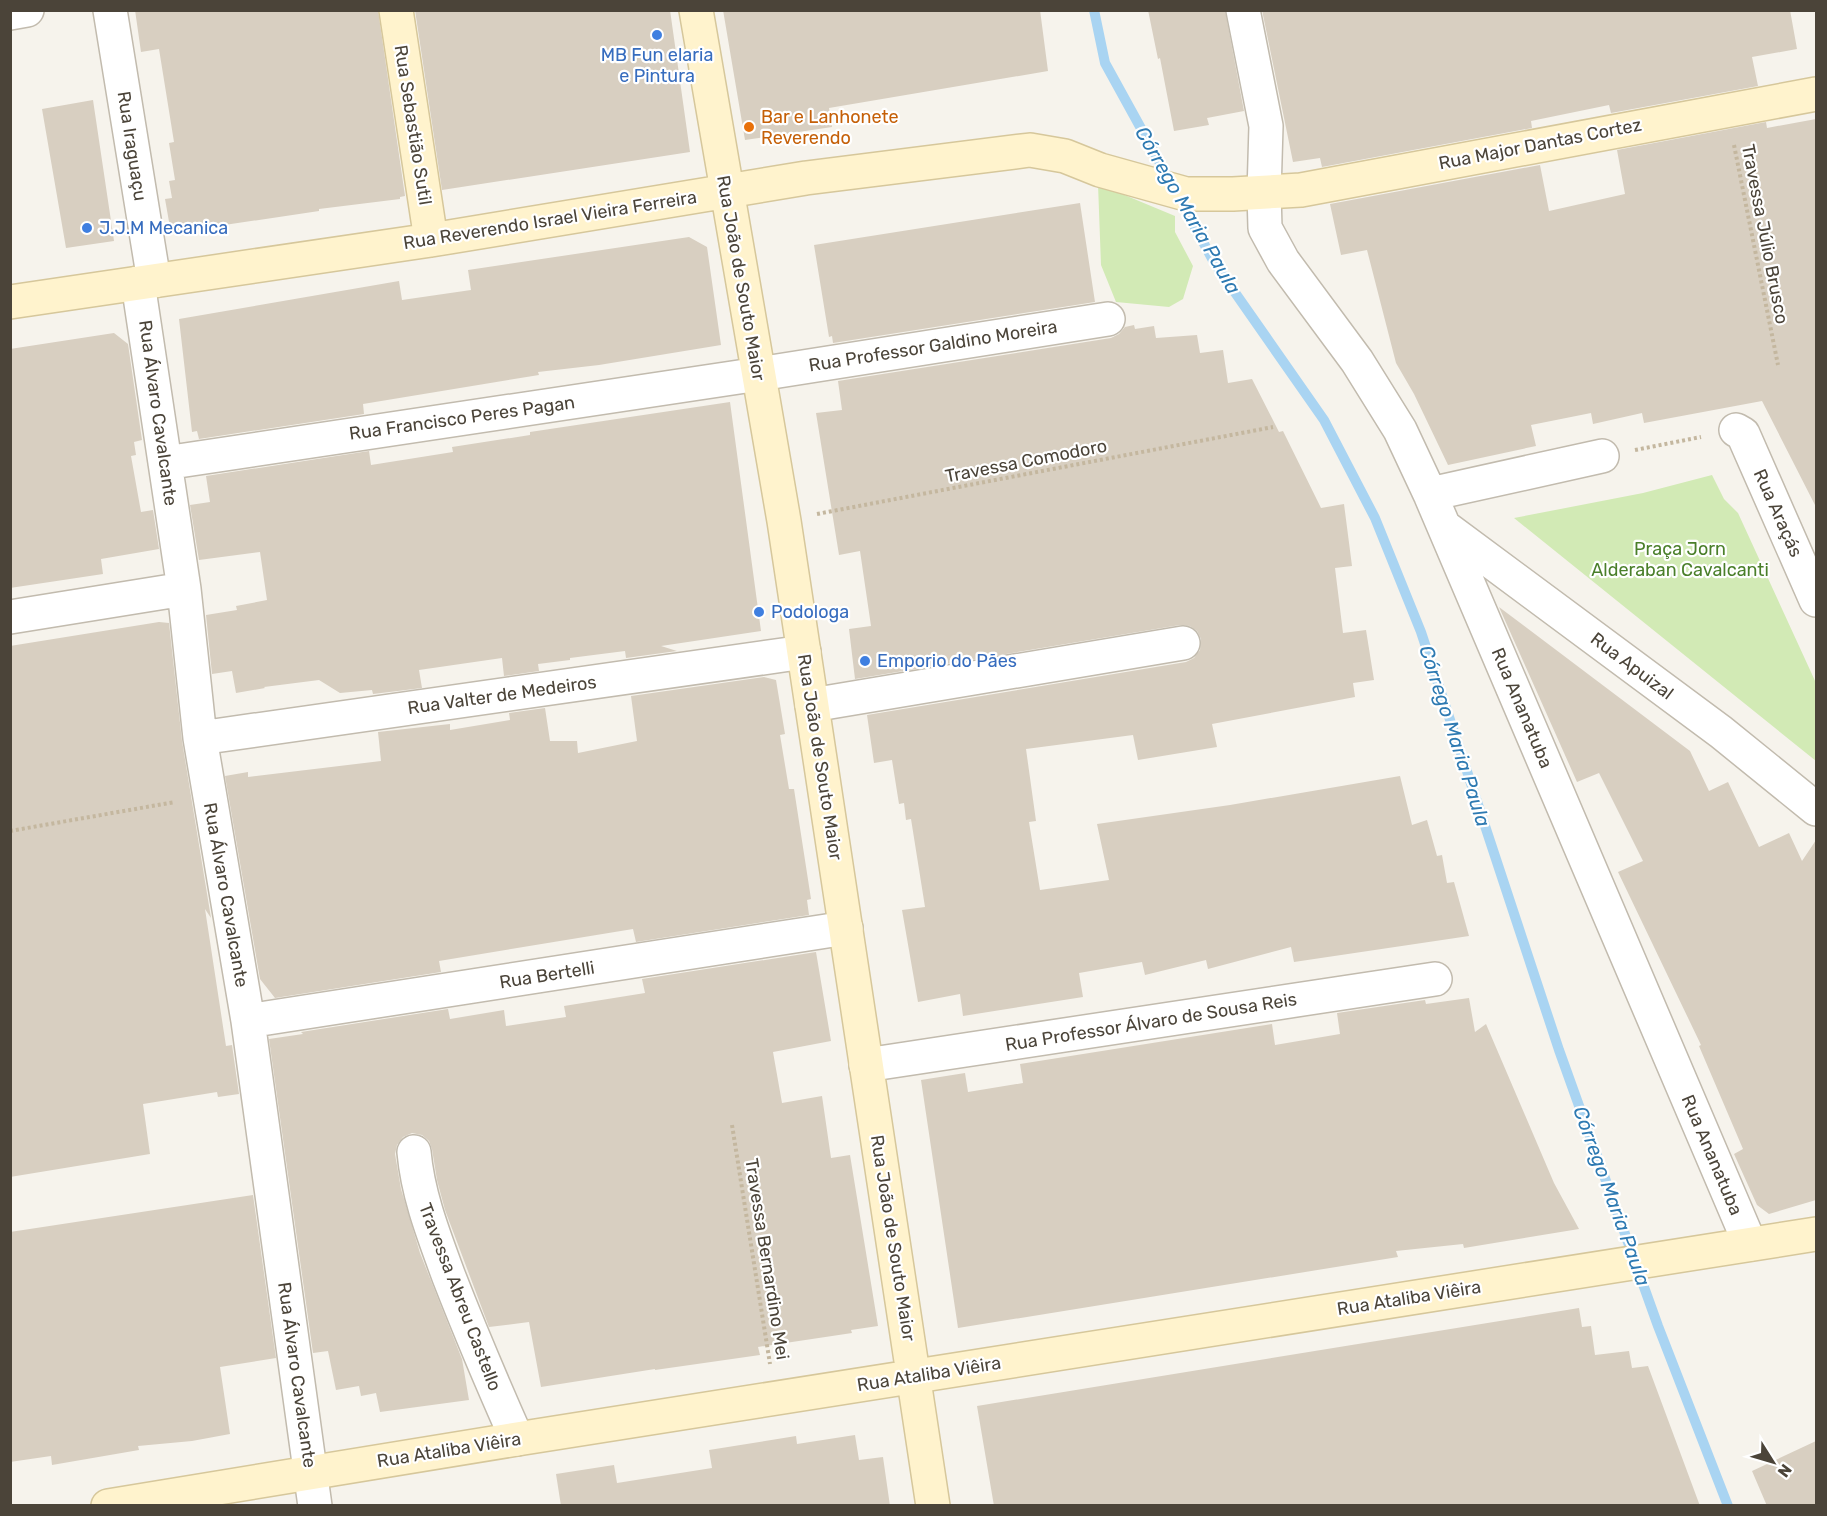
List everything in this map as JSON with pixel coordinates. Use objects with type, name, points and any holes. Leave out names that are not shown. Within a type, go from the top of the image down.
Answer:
[{"type":"street","points":[[10,13],[27,10]]},
{"type":"street","name":"Rua Iraguaçu","points":[[110,10],[146,282]]},
{"type":"street","name":"Rua Sebastião Sutil","points":[[396,10],[431,240]]},
{"type":"street","name":"Rua João de Souto Maior","points":[[696,10],[784,520],[933,1506]]},
{"type":"street","name":"Rua Ananatuba","points":[[1243,10],[1266,126],[1263,193],[1265,228],[1283,261],[1357,361],[1400,430],[1430,494],[1750,1244]]},
{"type":"street","name":"Rua Major Dantas Cortez","points":[[1263,193],[1301,190],[1816,94]]},
{"type":"street","name":"Rua Reverendo Israel Vieira Ferreira","points":[[10,302],[431,240],[806,178],[994,153],[1030,150],[1049,152],[1100,170],[1186,194],[1263,193]]},
{"type":"street","name":"Rua Álvaro Cavalcante","points":[[146,282],[165,463],[184,589],[200,738],[248,1021],[315,1506]]},
{"type":"street","name":"Rua Professor Galdino Moreira","points":[[759,374],[1108,319]]},
{"type":"street","name":"Rua Francisco Peres Pagan","points":[[165,463],[759,374]]},
{"type":"street","name":"Rua Araçás","points":[[1736,430],[1743,434],[1809,568],[1816,600]]},
{"type":"street","points":[[1430,494],[1602,456]]},
{"type":"street","name":"Rua Apuizal","points":[[1444,527],[1721,732],[1816,809]]},
{"type":"street","points":[[10,617],[184,589]]},
{"type":"street","points":[[812,705],[1183,643]]},
{"type":"street","name":"Rua Valter de Medeiros","points":[[200,738],[804,652]]},
{"type":"street","name":"Rua Bertelli","points":[[248,1021],[846,928]]},
{"type":"street","name":"Rua Professor Álvaro de Sousa Reis","points":[[866,1065],[1435,979]]},
{"type":"street","name":"Travessa Abreu Castello","points":[[414,1152],[416,1174],[430,1226],[478,1350],[517,1439]]},
{"type":"street","name":"Rua Ataliba Viêira","points":[[108,1506],[517,1439],[1816,1234]]},
{"type":"path","name":"Travessa Júlio Brusco","points":[[1726,109],[1778,365]]},
{"type":"path","name":"Travessa Comodoro","points":[[784,520],[1273,427]]},
{"type":"path","points":[[1602,456],[1736,430]]},
{"type":"path","points":[[10,831],[209,796]]},
{"type":"path","name":"Travessa Bernardino Mei","points":[[732,1125],[775,1399]]},
{"type":"green space","points":[[1098,184],[1175,216],[1175,232],[1193,266],[1183,299],[1169,307],[1116,302],[1101,265]]},
{"type":"green space","name":"Praça Jorn Alderaban Cavalcanti","points":[[1712,475],[1724,499],[1738,513],[1816,683],[1816,761],[1514,518],[1643,493]]},
{"type":"building","points":[[135,10],[378,10],[405,196],[400,199],[319,209],[319,211],[171,233],[165,199],[172,198],[169,181],[175,180],[169,143],[174,142],[159,49],[141,52]]},
{"type":"building","points":[[415,10],[670,10],[690,152],[442,190]]},
{"type":"building","points":[[723,10],[1040,10],[1048,71],[829,108],[832,127],[745,140]]},
{"type":"building","points":[[1148,10],[1225,10],[1244,111],[1207,118],[1209,125],[1174,131]]},
{"type":"building","points":[[1262,10],[1790,10],[1797,49],[1752,57],[1758,86],[1611,113],[1609,105],[1531,121],[1532,128],[1322,167],[1320,158],[1293,162]]},
{"type":"building","points":[[93,100],[114,241],[66,248],[42,109]]},
{"type":"building","points":[[1816,119],[1816,507],[1762,401],[1644,423],[1642,413],[1593,424],[1591,413],[1531,425],[1536,446],[1448,465],[1414,394],[1396,363],[1367,250],[1341,255],[1330,204],[1540,165],[1549,211],[1625,194],[1617,150],[1766,122],[1767,128]]},
{"type":"building","points":[[1080,203],[1095,302],[833,343],[832,336],[829,337],[814,245]]},
{"type":"building","points":[[689,237],[707,247],[721,345],[599,365],[538,372],[539,375],[363,404],[364,414],[199,439],[197,431],[192,432],[179,319],[399,281],[402,300],[471,290],[468,270]]},
{"type":"building","points":[[1134,325],[1135,329],[1154,326],[1156,338],[1197,335],[1200,353],[1223,350],[1228,383],[1252,379],[1279,432],[1283,431],[1321,508],[1344,504],[1352,566],[1335,568],[1343,633],[1366,630],[1374,680],[1353,683],[1355,697],[1212,724],[1217,747],[1138,760],[1133,735],[1026,749],[1036,821],[1029,822],[1040,890],[1109,880],[1097,824],[1230,805],[1400,776],[1412,825],[1427,820],[1437,856],[1442,855],[1447,883],[1454,882],[1469,936],[1294,962],[1291,947],[1208,969],[1206,960],[1145,975],[1142,962],[1079,973],[1083,997],[963,1016],[960,994],[918,1002],[902,910],[925,907],[911,819],[906,820],[904,803],[899,804],[892,760],[874,763],[867,715],[1186,662],[1194,658],[1200,650],[1201,639],[1197,631],[1190,626],[1180,625],[855,679],[849,629],[871,626],[860,551],[839,555],[816,413],[842,410],[838,381],[1111,338],[1125,327]]},
{"type":"building","points":[[114,333],[128,344],[142,440],[134,442],[136,455],[131,456],[141,512],[153,510],[159,549],[101,559],[103,574],[10,588],[10,349]]},
{"type":"building","points":[[730,402],[761,631],[661,646],[677,651],[626,658],[625,651],[570,658],[570,660],[538,664],[539,671],[504,676],[502,658],[419,670],[422,688],[373,694],[372,690],[340,693],[319,680],[236,693],[232,671],[212,674],[206,615],[237,610],[236,606],[267,600],[260,552],[199,560],[190,505],[210,502],[206,476],[369,451],[371,465],[453,452],[452,447],[530,435],[530,432]]},
{"type":"building","points":[[1499,607],[1690,751],[1709,791],[1728,782],[1759,847],[1789,833],[1802,861],[1816,840],[1816,1200],[1769,1214],[1757,1205],[1734,1154],[1743,1149],[1699,1046],[1701,1045],[1618,872],[1643,861],[1599,773],[1577,782]]},
{"type":"building","points":[[159,622],[169,623],[182,741],[211,918],[205,909],[226,1046],[232,1045],[239,1094],[218,1097],[217,1092],[143,1104],[150,1154],[10,1177],[10,646]]},
{"type":"building","points":[[764,677],[776,680],[785,734],[780,735],[789,789],[794,789],[811,899],[807,900],[809,915],[636,942],[633,929],[439,961],[441,972],[275,998],[260,979],[225,776],[248,772],[248,777],[381,761],[378,732],[450,724],[450,730],[510,720],[509,713],[545,708],[550,741],[577,741],[578,753],[637,741],[631,696]]},
{"type":"building","points":[[816,952],[831,1041],[773,1052],[782,1103],[822,1096],[831,1158],[850,1155],[878,1326],[851,1330],[852,1333],[758,1347],[760,1355],[541,1387],[529,1322],[489,1327],[445,1210],[429,1141],[422,1135],[412,1133],[403,1137],[397,1145],[395,1154],[401,1189],[420,1253],[462,1359],[469,1400],[380,1412],[376,1393],[361,1396],[359,1386],[336,1390],[328,1351],[313,1353],[269,1039],[448,1009],[450,1019],[504,1010],[506,1026],[566,1017],[564,1006],[645,993],[642,979]]},
{"type":"building","points":[[1469,998],[1475,1032],[1486,1024],[1554,1183],[1579,1229],[1464,1248],[1463,1244],[1396,1251],[1398,1257],[958,1328],[921,1080],[965,1073],[968,1092],[1023,1083],[1020,1064],[1272,1024],[1275,1045],[1340,1034],[1337,1013],[1425,1000],[1426,1004]]},
{"type":"building","points":[[253,1195],[276,1358],[220,1367],[230,1434],[192,1441],[138,1446],[139,1450],[52,1465],[51,1456],[10,1462],[10,1232]]},
{"type":"building","points":[[1579,1308],[1582,1327],[1591,1326],[1595,1355],[1629,1351],[1632,1368],[1648,1366],[1700,1506],[994,1506],[977,1406]]},
{"type":"building","points":[[855,1435],[859,1460],[883,1457],[890,1506],[561,1506],[556,1474],[614,1465],[617,1483],[712,1468],[709,1450],[796,1436],[797,1444]]},
{"type":"building","points":[[1816,1441],[1816,1506],[1767,1506],[1752,1471]]},
{"type":"waterway","name":"Córrego Maria Paula","points":[[1094,10],[1105,63],[1170,181]]},
{"type":"waterway","name":"Córrego Maria Paula","points":[[1179,198],[1215,264],[1324,420],[1375,518],[1421,632],[1559,1050],[1658,1326],[1728,1506]]},
{"type":"place","name":"MB Fun elaria e Pintura","points":[[657,35]]},
{"type":"place","name":"Bar e Lanhonete Reverendo","points":[[749,127]]},
{"type":"place","name":"J.J.M Mecanica","points":[[87,228]]},
{"type":"place","name":"Podologa","points":[[759,612]]},
{"type":"place","name":"Emporio do Pães","points":[[865,661]]}]
